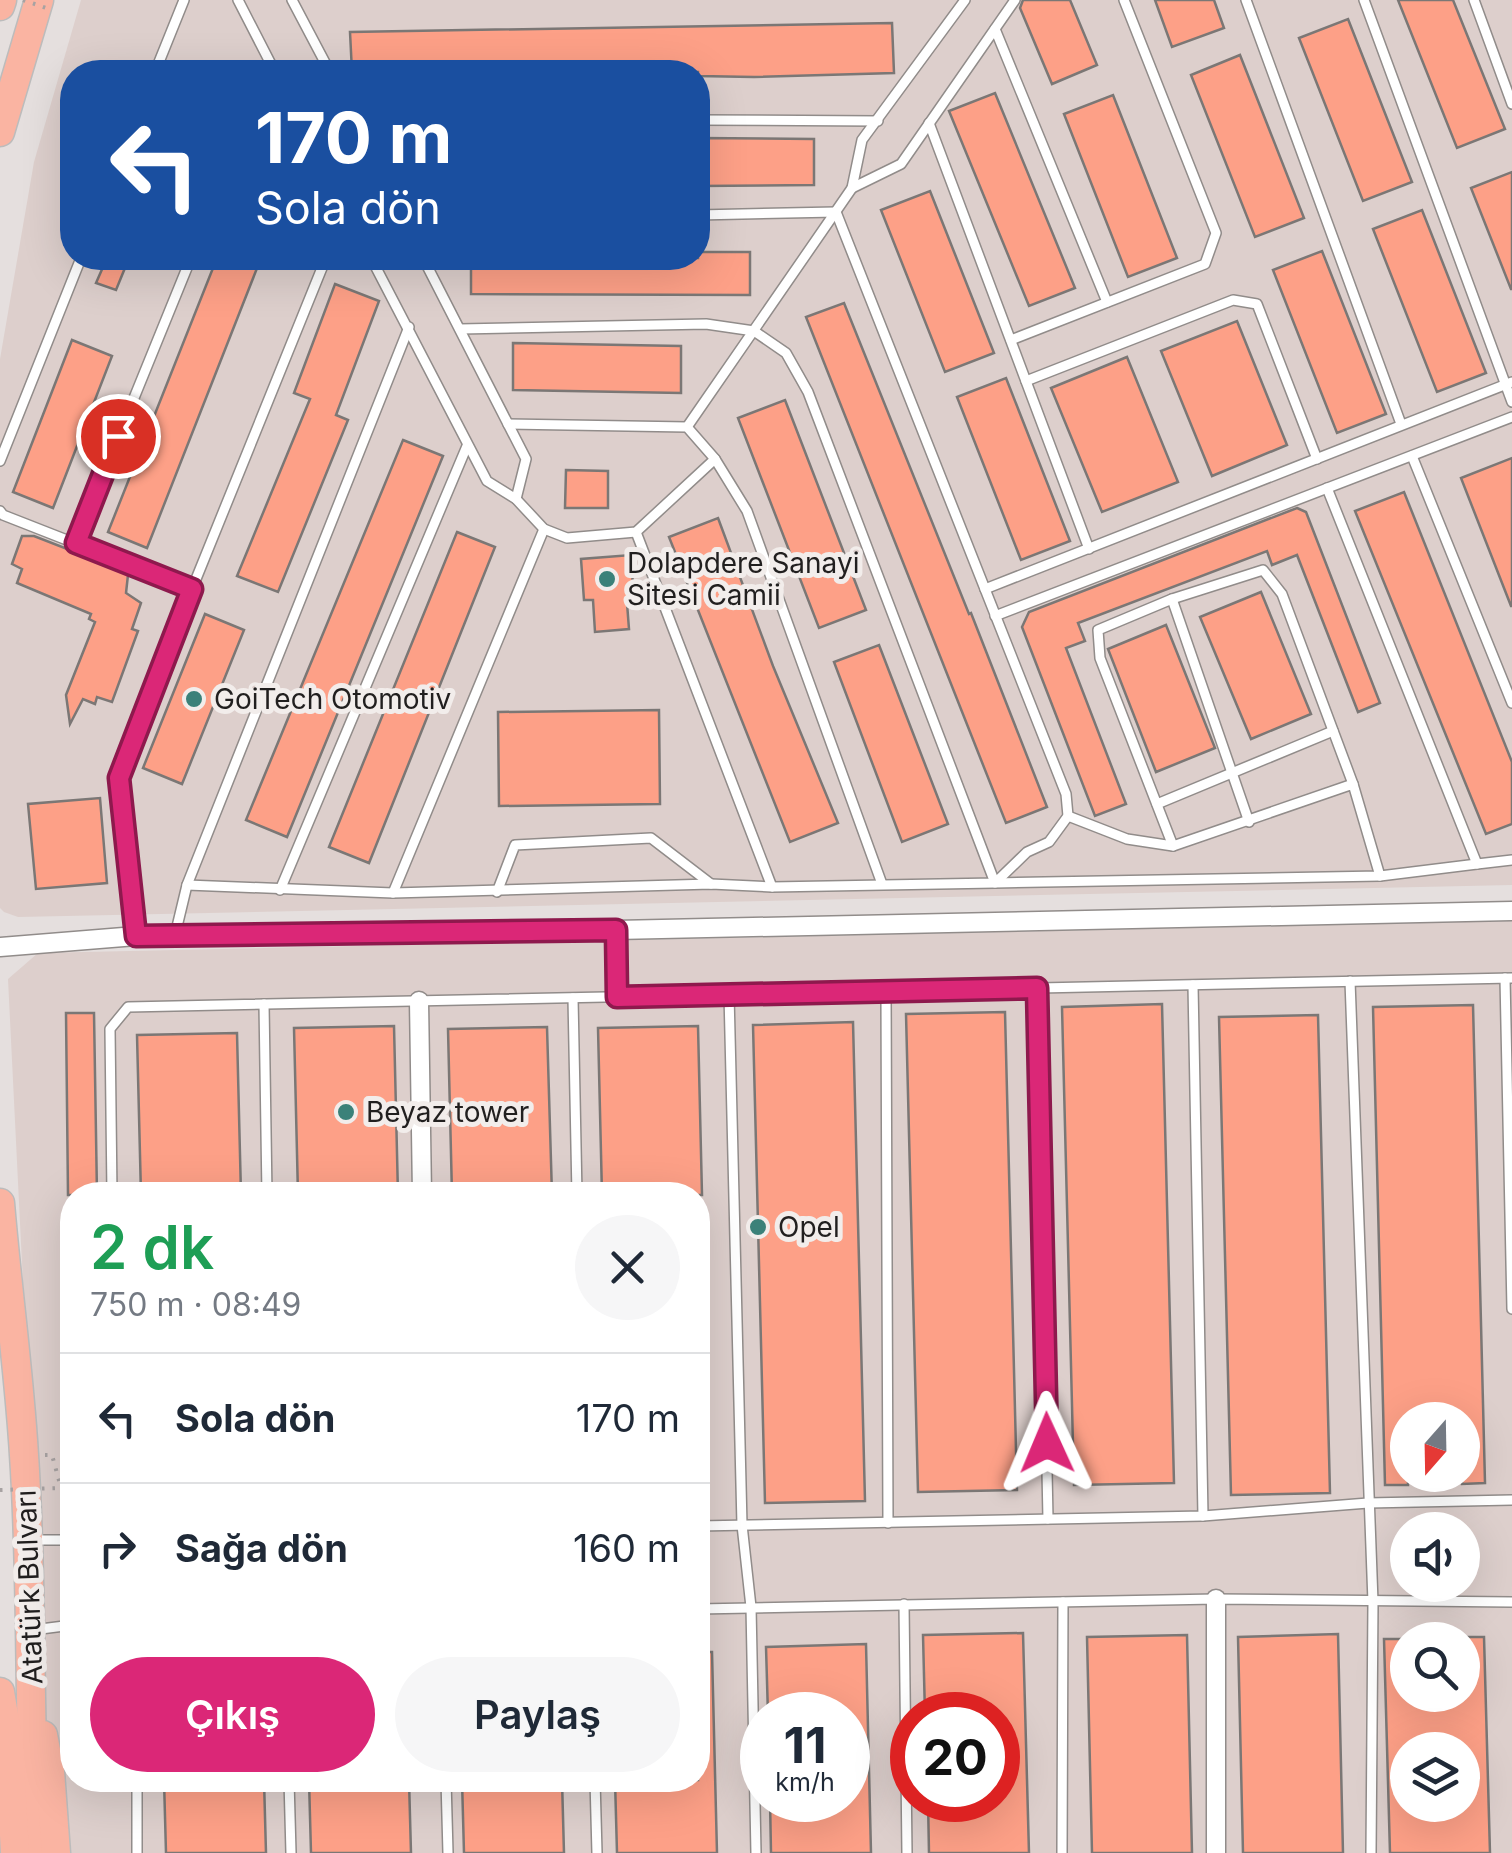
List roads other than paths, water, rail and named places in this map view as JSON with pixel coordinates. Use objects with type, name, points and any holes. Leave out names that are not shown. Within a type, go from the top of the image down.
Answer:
[{"type":"main road","points":[[0,132],[45,5]]},
{"type":"main road","name":"Atatürk Bulvarı","points":[[0,1203],[24,1454],[33,1680],[30,1762],[36,1853]]},
{"type":"main road","points":[[33,1680],[50,1771],[56,1853]]},
{"type":"main road","name":"Atatürk Bulvarı","points":[[0,1692],[9,1744],[15,1853]]},
{"type":"street","points":[[0,947],[174,935],[616,930],[1512,910]]},
{"type":"street","points":[[419,1001],[422,1182]]},
{"type":"street","points":[[1216,1599],[1216,1853]]},
{"type":"lane","points":[[160,60],[184,0]]},
{"type":"lane","points":[[238,0],[266,60]]},
{"type":"lane","points":[[292,0],[324,60]]},
{"type":"lane","points":[[687,428],[852,188],[862,140],[965,0]]},
{"type":"lane","points":[[852,188],[901,164],[1015,0]]},
{"type":"lane","points":[[1010,340],[1205,264],[1216,233],[1124,0]]},
{"type":"lane","points":[[1246,0],[1400,424]]},
{"type":"lane","points":[[1364,0],[1512,402]]},
{"type":"lane","points":[[1474,0],[1512,104]]},
{"type":"lane","points":[[995,29],[1107,302]]},
{"type":"lane","points":[[710,120],[878,121]]},
{"type":"lane","points":[[930,123],[1089,548]]},
{"type":"lane","points":[[710,215],[836,212]]},
{"type":"lane","points":[[836,212],[1066,794],[1068,816],[1048,842],[1027,852],[995,883]]},
{"type":"lane","points":[[0,461],[76,270]]},
{"type":"lane","points":[[76,543],[186,270]]},
{"type":"lane","points":[[136,936],[119,778],[321,270]]},
{"type":"lane","points":[[378,270],[487,481],[516,499],[544,530],[567,538],[636,532],[715,459]]},
{"type":"lane","points":[[430,270],[526,459],[516,499]]},
{"type":"lane","points":[[1026,381],[1233,300],[1257,304],[1317,459]]},
{"type":"lane","points":[[460,330],[706,324],[754,330],[786,353],[808,392],[995,883]]},
{"type":"lane","points":[[174,935],[187,884],[409,326]]},
{"type":"lane","points":[[985,589],[1508,383]]},
{"type":"lane","points":[[996,616],[1512,417]]},
{"type":"lane","points":[[508,424],[687,428],[715,459],[746,511],[882,884]]},
{"type":"lane","points":[[280,890],[467,446]]},
{"type":"lane","points":[[1412,456],[1512,703]]},
{"type":"lane","points":[[1326,488],[1476,864]]},
{"type":"lane","points":[[0,511],[192,589]]},
{"type":"lane","points":[[393,894],[544,530]]},
{"type":"lane","points":[[636,532],[772,886]]},
{"type":"lane","points":[[1173,846],[1100,658],[1098,630],[1172,599],[1262,570],[1282,594],[1353,784],[1380,876]]},
{"type":"lane","points":[[1172,599],[1249,822]]},
{"type":"lane","points":[[1157,804],[1333,731]]},
{"type":"lane","points":[[1068,816],[1127,839],[1173,846],[1353,784]]},
{"type":"lane","points":[[497,892],[515,846],[651,838],[711,884]]},
{"type":"lane","points":[[187,884],[393,894],[711,884],[1380,876],[1512,860]]},
{"type":"lane","points":[[616,930],[617,997]]},
{"type":"lane","points":[[112,1182],[110,1028],[128,1007],[1509,978],[1512,1310]]},
{"type":"lane","points":[[1350,981],[1373,1602],[1371,1853]]},
{"type":"lane","points":[[1193,984],[1203,1516]]},
{"type":"lane","points":[[1037,988],[1048,1519]]},
{"type":"lane","points":[[886,991],[888,1522]]},
{"type":"lane","points":[[729,994],[742,1526],[751,1607],[756,1853]]},
{"type":"lane","points":[[573,998],[577,1182]]},
{"type":"lane","points":[[264,1004],[268,1182]]},
{"type":"lane","points":[[710,1526],[1203,1516],[1368,1503],[1512,1500]]},
{"type":"lane","points":[[28,1540],[60,1540]]},
{"type":"lane","points":[[710,1608],[1216,1599],[1512,1602]]},
{"type":"lane","points":[[1062,1853],[1063,1602]]},
{"type":"lane","points":[[904,1604],[907,1853]]},
{"type":"lane","points":[[30,1630],[60,1627]]},
{"type":"lane","points":[[137,1792],[138,1853]]},
{"type":"lane","points":[[289,1792],[292,1853]]},
{"type":"lane","points":[[446,1792],[448,1853]]},
{"type":"lane","points":[[595,1792],[597,1853]]},
{"type":"place","name":"Dolapdere Sanayi Sitesi Camii","points":[[607,579]]},
{"type":"place","name":"GoiTech Otomotiv","points":[[194,699]]},
{"type":"place","name":"Beyaz tower","points":[[346,1112]]},
{"type":"place","name":"Opel","points":[[758,1227]]}]
